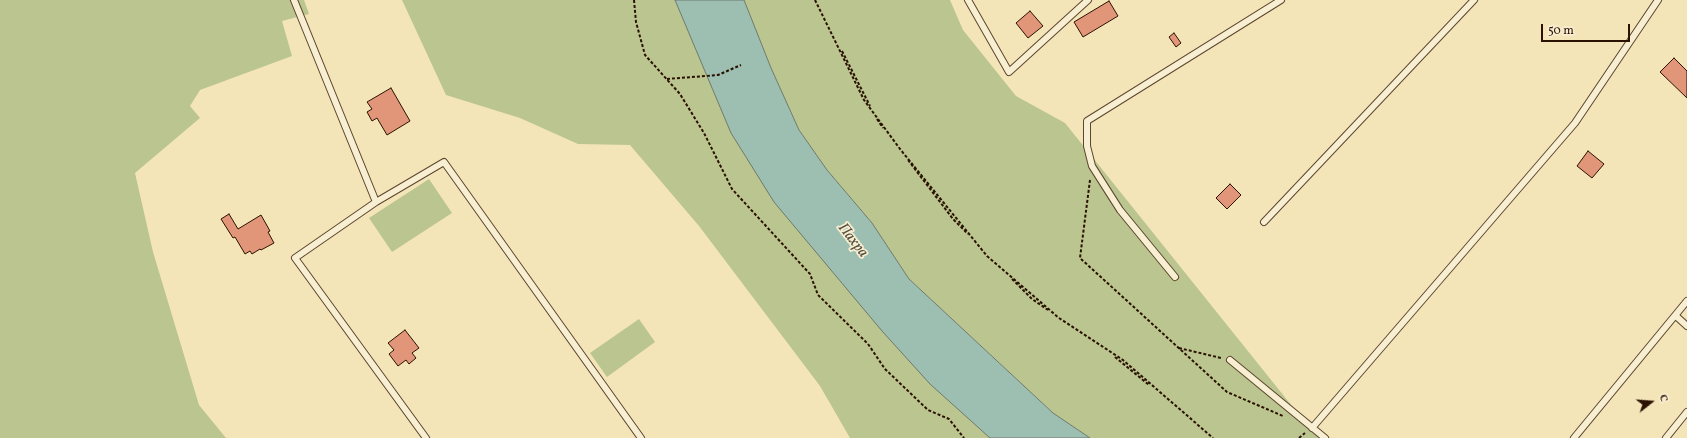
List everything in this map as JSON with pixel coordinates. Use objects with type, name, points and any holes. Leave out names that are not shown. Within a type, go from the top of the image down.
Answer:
[{"type":"lane","points":[[294,0],[376,202]]},
{"type":"lane","points":[[968,0],[1009,72],[1088,0]]},
{"type":"lane","points":[[1175,277],[1120,210],[1092,166],[1087,146],[1087,121],[1281,0]]},
{"type":"lane","points":[[1264,222],[1474,0]]},
{"type":"lane","points":[[1312,428],[1575,124],[1658,0]]},
{"type":"lane","points":[[426,438],[295,258],[376,202],[444,162],[641,438]]},
{"type":"lane","points":[[1574,438],[1687,301]]},
{"type":"lane","points":[[1676,316],[1687,326]]},
{"type":"lane","points":[[1230,360],[1325,438]]},
{"type":"lane","points":[[1666,438],[1687,412]]},
{"type":"path","points":[[634,0],[636,22],[645,55],[680,94],[700,127],[732,189],[810,274],[818,295],[868,344],[885,369],[928,410],[949,420],[964,438]]},
{"type":"path","points":[[815,0],[864,100],[900,148],[987,256],[1059,318],[1123,360],[1213,438]]},
{"type":"path","points":[[667,79],[718,75],[741,65]]},
{"type":"path","points":[[1092,166],[1080,258],[1227,392],[1284,416]]},
{"type":"path","points":[[1179,348],[1230,360]]},
{"type":"green space","points":[[0,0],[304,0],[309,14],[282,21],[292,56],[200,90],[190,106],[200,118],[135,173],[153,252],[199,405],[226,438],[0,438]]},
{"type":"green space","points":[[402,0],[675,0],[731,133],[969,418],[990,438],[850,438],[820,386],[699,226],[630,145],[578,144],[520,118],[446,95]]},
{"type":"green space","points":[[744,0],[950,0],[963,30],[1016,96],[1065,123],[1300,416],[1330,438],[1090,438],[1053,413],[909,279],[872,223],[827,170],[799,130],[771,68]]},
{"type":"green space","points":[[429,179],[452,213],[392,252],[369,218]]},
{"type":"green space","points":[[639,319],[655,342],[607,377],[590,353]]},
{"type":"water","name":"Пахра","points":[[675,0],[744,0],[771,68],[799,130],[827,170],[872,223],[909,279],[1053,413],[1090,438],[990,438],[930,384],[882,331],[774,202],[731,133]]},
{"type":"building","points":[[1109,1],[1118,16],[1083,37],[1074,22]]},
{"type":"building","points":[[1030,11],[1043,26],[1028,38],[1016,23]]},
{"type":"building","points":[[1174,33],[1181,43],[1176,47],[1169,37]]},
{"type":"building","points":[[1674,58],[1687,71],[1687,98],[1660,72]]},
{"type":"building","points":[[391,88],[410,121],[387,135],[377,118],[372,121],[367,112],[372,109],[367,102]]},
{"type":"building","points":[[1588,151],[1604,164],[1592,178],[1577,166]]},
{"type":"building","points":[[1230,184],[1241,195],[1227,209],[1216,198]]},
{"type":"building","points":[[229,214],[238,229],[261,215],[270,231],[268,232],[274,243],[252,254],[250,251],[245,254],[235,237],[233,238],[221,219]]},
{"type":"building","points":[[405,330],[419,348],[412,353],[416,358],[409,364],[406,360],[398,366],[389,354],[394,350],[388,343]]}]
